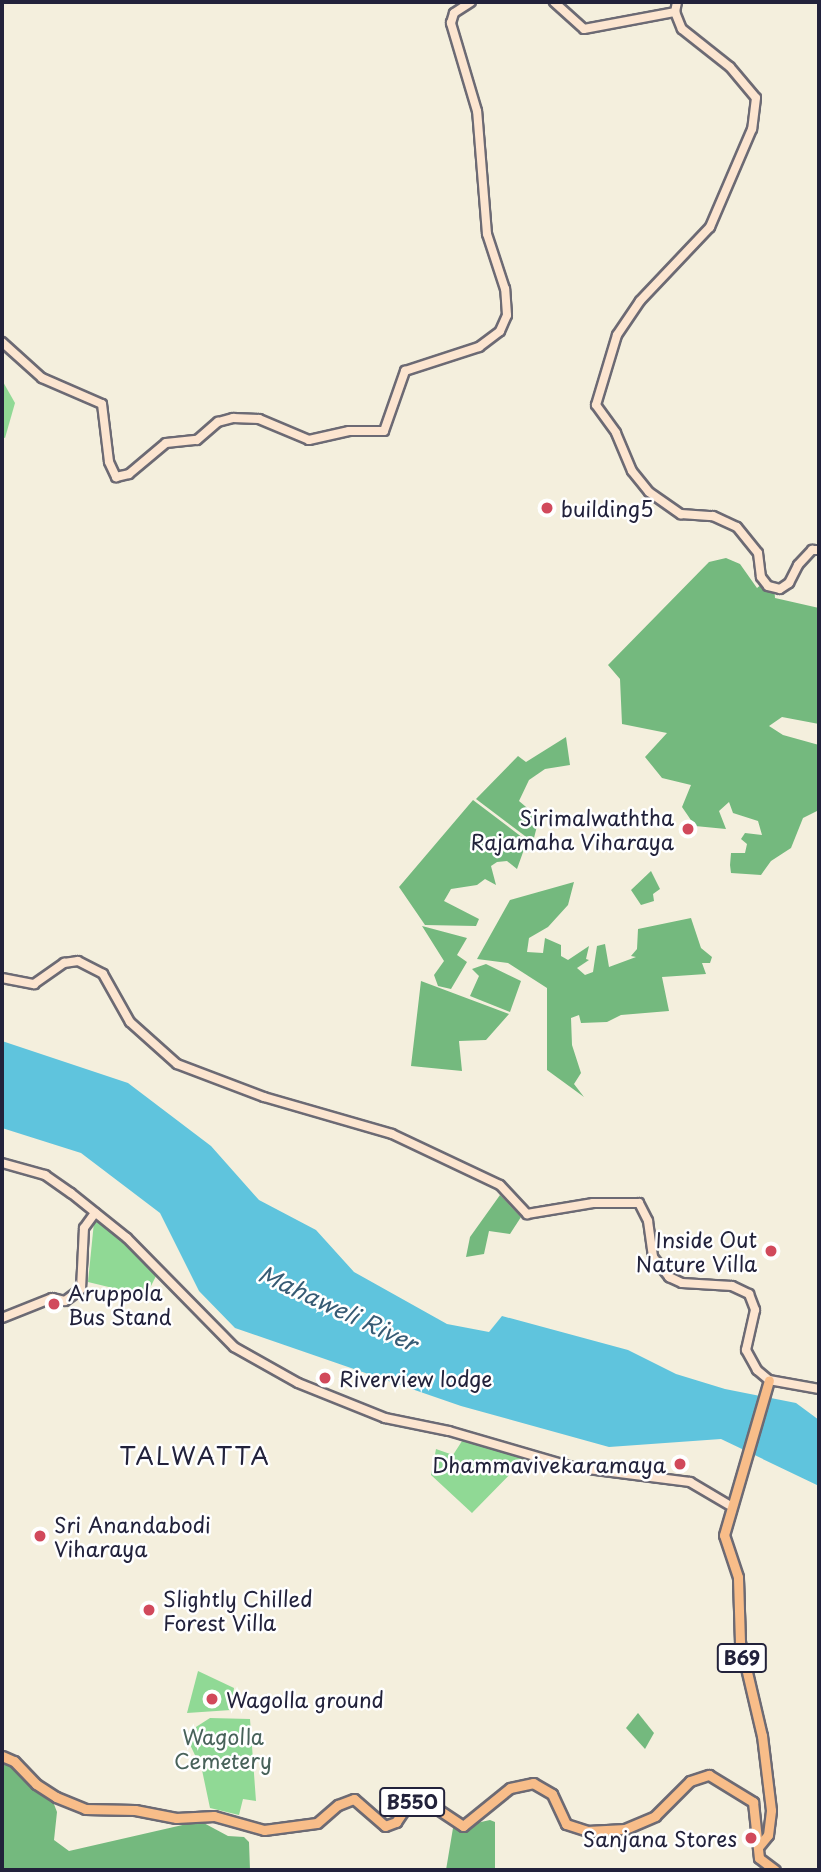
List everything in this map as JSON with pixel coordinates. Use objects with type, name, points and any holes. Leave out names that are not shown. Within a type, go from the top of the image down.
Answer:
[{"type":"main road","name":"B69","points":[[759,1846],[768,1835],[772,1816],[762,1736],[740,1642],[738,1577],[724,1539],[729,1505],[768,1384]]},
{"type":"main road","name":"B550","points":[[2,1756],[14,1761],[36,1784],[56,1797],[85,1809],[135,1810],[176,1818],[214,1816],[264,1830],[317,1823],[338,1804],[354,1799],[385,1826],[396,1822],[408,1804],[424,1800],[463,1826],[496,1797],[533,1783],[552,1794],[566,1824],[587,1831],[625,1829],[655,1816],[697,1776],[709,1775],[754,1802],[759,1846]]},
{"type":"main road","points":[[759,1846],[761,1860],[775,1870]]},
{"type":"street","points":[[2,342],[43,378],[102,404],[110,462],[116,477],[129,474],[166,443],[197,440],[218,422],[233,418],[259,419],[309,440],[349,430],[384,431],[405,371],[479,347],[500,331],[507,315],[505,289],[487,234],[477,111],[451,23],[454,13],[471,2]]},
{"type":"street","points":[[554,2],[584,30],[675,12]]},
{"type":"street","points":[[677,2],[675,12],[682,29],[749,86],[756,98],[752,129],[710,227],[640,301],[617,335],[596,405],[616,433],[632,471],[649,492],[681,514],[713,516],[737,527],[758,554],[761,577],[768,586],[780,589],[789,583],[798,565],[812,550],[819,550]]},
{"type":"street","points":[[2,978],[34,984],[64,963],[78,961],[108,980],[130,1022],[177,1064],[237,1088],[392,1134],[500,1185],[527,1214],[593,1203],[639,1203],[648,1222],[653,1257],[669,1277],[682,1283],[732,1286],[749,1294],[755,1310],[746,1350],[753,1366],[768,1384],[819,1389]]},
{"type":"street","points":[[2,1163],[45,1175],[127,1238],[234,1347],[298,1383],[385,1418],[449,1430],[572,1467],[690,1482],[729,1505]]},
{"type":"street","points":[[2,1318],[52,1298],[65,1301],[81,1289],[84,1228],[95,1213]]},
{"type":"green space","points":[[2,380],[15,403],[5,438],[2,437]]},
{"type":"green space","points":[[726,558],[740,564],[757,588],[766,581],[774,585],[775,598],[819,608],[819,724],[782,717],[769,726],[783,735],[819,745],[819,810],[803,818],[791,848],[771,861],[761,875],[731,873],[730,865],[731,853],[745,853],[747,844],[741,839],[745,833],[762,835],[758,821],[733,813],[729,802],[719,811],[726,829],[695,826],[682,807],[691,785],[662,778],[645,757],[667,733],[622,724],[620,679],[608,665],[709,562]]},
{"type":"green space","points":[[566,737],[570,765],[545,769],[529,780],[519,801],[539,818],[533,842],[476,799],[518,756],[526,762]]},
{"type":"green space","points":[[473,800],[527,841],[517,869],[507,861],[497,862],[491,866],[496,885],[485,879],[477,885],[451,889],[444,901],[479,919],[476,926],[425,925],[399,887]]},
{"type":"green space","points":[[651,871],[660,889],[653,894],[654,901],[641,905],[631,890]]},
{"type":"green space","points":[[574,882],[568,905],[548,927],[529,938],[527,952],[543,953],[545,938],[561,945],[561,956],[568,960],[589,946],[586,959],[589,960],[577,968],[585,975],[593,972],[597,946],[605,944],[609,967],[636,957],[631,956],[637,949],[638,929],[691,918],[701,948],[712,957],[710,963],[702,963],[706,974],[662,977],[669,1011],[621,1015],[607,1022],[581,1023],[579,1015],[571,1018],[572,1045],[581,1073],[574,1084],[584,1097],[547,1070],[547,988],[508,963],[477,959],[510,900]]},
{"type":"green space","points":[[422,926],[467,938],[457,955],[467,962],[451,989],[438,986],[434,975],[444,961]]},
{"type":"green space","points":[[486,964],[521,981],[510,1012],[470,996],[479,976],[472,969]]},
{"type":"green space","points":[[421,981],[509,1014],[486,1040],[459,1041],[462,1071],[411,1066]]},
{"type":"green space","points":[[500,1195],[521,1217],[510,1234],[489,1231],[484,1254],[466,1257],[470,1237]]},
{"type":"green space","points":[[98,1220],[157,1274],[146,1296],[88,1282],[94,1222]]},
{"type":"green space","points":[[462,1441],[526,1458],[472,1513],[431,1475],[436,1449],[453,1455]]},
{"type":"green space","name":"Wagolla ground","points":[[198,1671],[234,1688],[231,1710],[187,1713]]},
{"type":"green space","points":[[638,1713],[654,1733],[645,1749],[626,1728]]},
{"type":"green space","name":"Wagolla Cemetery","points":[[210,1718],[250,1719],[256,1801],[243,1799],[239,1815],[210,1808],[202,1770],[185,1734]]},
{"type":"green space","points":[[2,1762],[15,1766],[30,1786],[52,1799],[57,1812],[54,1840],[69,1851],[200,1821],[228,1836],[244,1837],[249,1842],[250,1870],[2,1870]]},
{"type":"green space","points":[[490,1820],[495,1822],[495,1870],[446,1870],[454,1822],[463,1826]]},
{"type":"water","name":"Mahaweli River","points":[[2,1041],[128,1083],[211,1146],[259,1200],[316,1230],[354,1272],[447,1324],[489,1332],[502,1316],[628,1350],[676,1374],[725,1389],[796,1403],[819,1420],[819,1486],[721,1439],[609,1447],[461,1406],[235,1328],[199,1291],[160,1213],[81,1153],[2,1128]]},
{"type":"place","name":"building5","points":[[547,508]]},
{"type":"place","name":"Sirimalwaththa Rajamaha Viharaya","points":[[688,829]]},
{"type":"place","name":"Inside Out Nature Villa","points":[[771,1251]]},
{"type":"place","name":"Aruppola Bus Stand","points":[[54,1304]]},
{"type":"place","name":"Riverview lodge","points":[[325,1378]]},
{"type":"place","name":"Dhammavivekaramaya","points":[[680,1464]]},
{"type":"place","name":"Sri Anandabodi Viharaya","points":[[40,1536]]},
{"type":"place","name":"Slightly Chilled Forest Villa","points":[[149,1610]]},
{"type":"place","name":"Wagolla ground","points":[[212,1699]]},
{"type":"place","name":"Sanjana Stores","points":[[751,1838]]},
{"type":"district","name":"TALWATTA","points":[[195,1456]]}]
